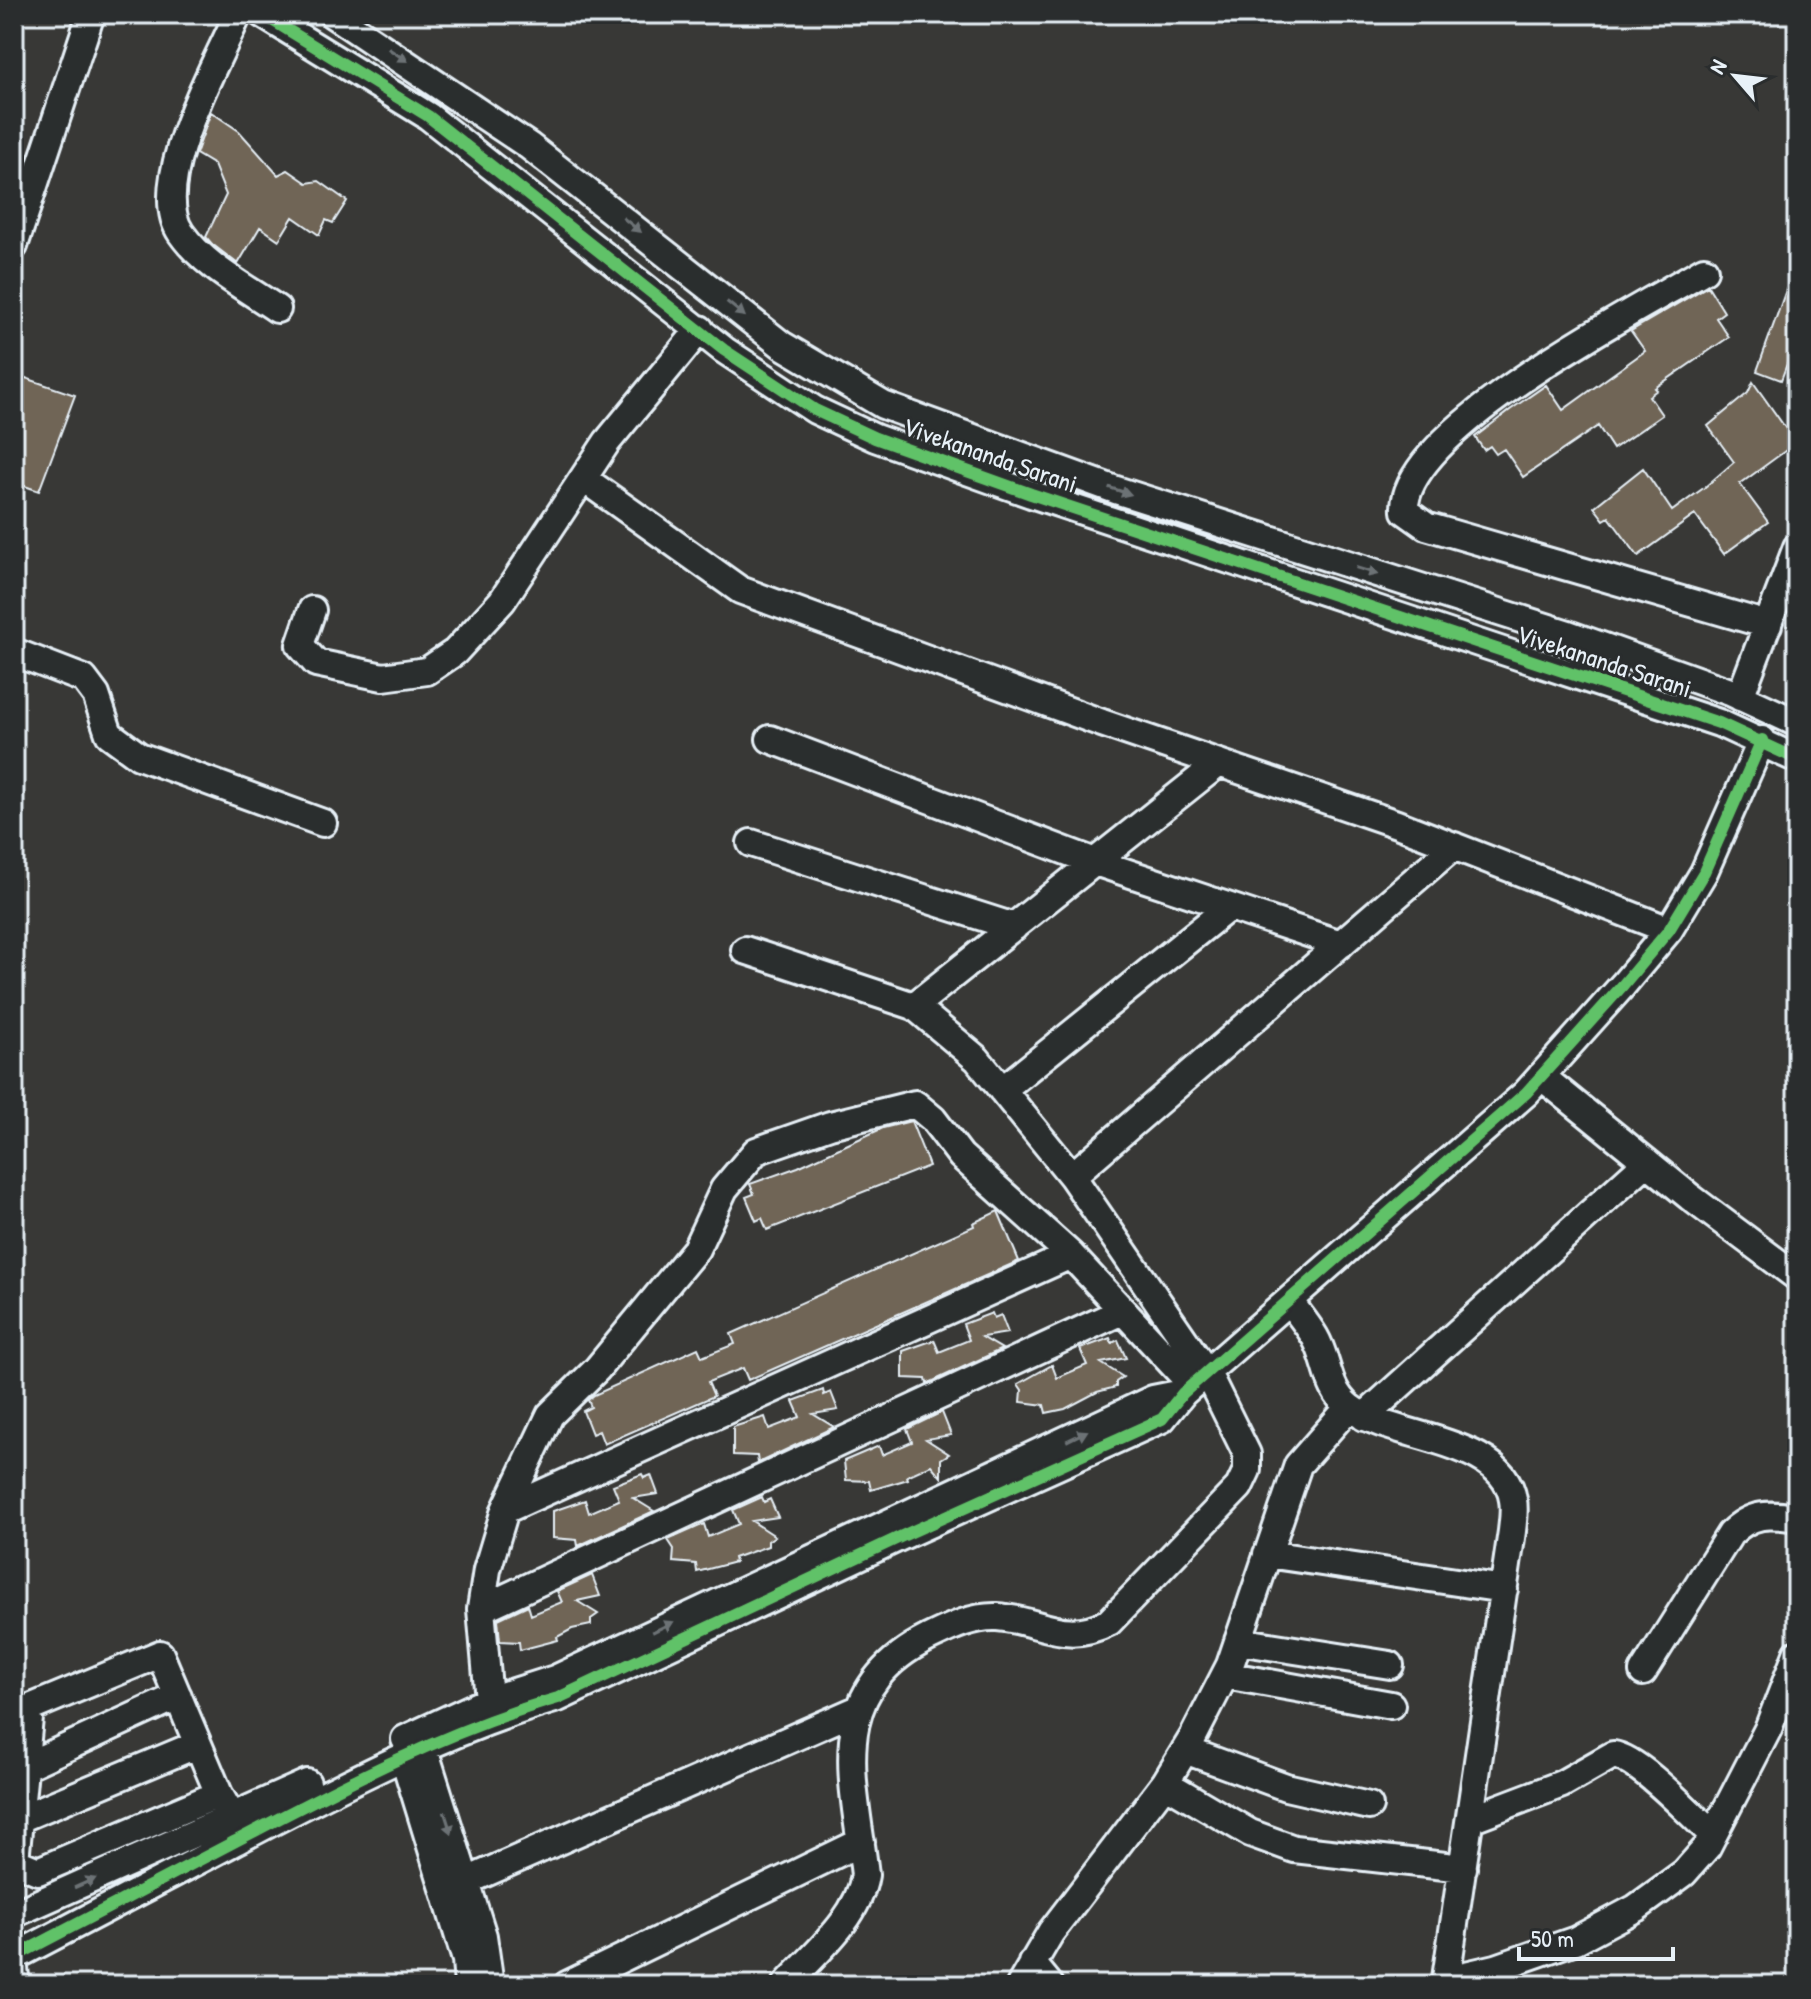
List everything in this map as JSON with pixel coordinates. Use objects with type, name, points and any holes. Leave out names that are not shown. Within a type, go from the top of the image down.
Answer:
[{"type":"street","points":[[14,246],[24,179],[91,14]]},
{"type":"street","points":[[238,14],[183,143],[174,170],[170,199],[173,217],[190,245],[277,309]]},
{"type":"street","name":"Vivekananda Sarani","points":[[262,14],[428,116],[766,379],[815,410],[875,438],[1762,740],[1797,759]]},
{"type":"street","name":"Vivekananda Sarani","points":[[332,14],[465,100],[588,191],[782,345],[883,405],[1058,470],[1568,634],[1740,697],[1797,723]]},
{"type":"street","points":[[1704,270],[1476,411],[1431,451],[1404,501],[1405,511],[1426,526],[1768,625]]},
{"type":"street","points":[[312,610],[300,645],[316,663],[383,677],[427,671],[471,639],[502,601],[690,321]]},
{"type":"street","points":[[584,479],[740,590],[1454,846],[1669,930]]},
{"type":"street","points":[[1740,697],[1768,625],[1792,578],[1797,547]]},
{"type":"street","points":[[1287,579],[1297,549]]},
{"type":"street","points":[[14,652],[84,679],[96,695],[109,734],[139,756],[323,823]]},
{"type":"street","points":[[770,739],[1095,862],[1341,944]]},
{"type":"street","points":[[14,1914],[249,1822],[488,1712],[558,1698],[900,1537],[1162,1419],[1194,1384],[1290,1302],[1541,1076],[1669,930],[1704,872],[1762,740]]},
{"type":"street","points":[[914,1006],[1219,763]]},
{"type":"street","points":[[751,843],[1014,927]]},
{"type":"street","points":[[1072,1176],[1454,846]]},
{"type":"street","points":[[1002,1090],[1229,907]]},
{"type":"street","points":[[745,950],[914,1006],[946,1029],[1002,1090],[1072,1176],[1194,1384]]},
{"type":"street","points":[[1541,1076],[1797,1277]]},
{"type":"street","points":[[488,1712],[481,1609],[487,1570],[505,1510],[550,1415],[597,1369],[696,1249],[724,1189],[756,1151],[830,1125],[915,1104],[933,1119],[961,1156],[1071,1255],[1194,1384],[1240,1435],[1247,1454],[1247,1470],[1239,1487],[1109,1622],[1089,1632],[1072,1634],[998,1617],[975,1618],[894,1657],[874,1677],[859,1709],[851,1741],[865,1875],[862,1895],[839,1926],[786,1985]]},
{"type":"street","points":[[1050,1985],[1026,1974],[1051,1932],[1165,1783],[1185,1750],[1225,1675],[1298,1465],[1647,1162]]},
{"type":"street","points":[[505,1510],[1071,1255]]},
{"type":"street","points":[[1290,1302],[1315,1337],[1330,1383],[1356,1412],[1465,1451],[1487,1463],[1504,1479],[1513,1499],[1504,1589],[1446,1985]]},
{"type":"street","points":[[481,1609],[1122,1311]]},
{"type":"street","points":[[1643,1672],[1730,1534],[1743,1521],[1768,1514],[1797,1518]]},
{"type":"street","points":[[1267,1554],[1504,1589]]},
{"type":"street","points":[[1238,1641],[1390,1665]]},
{"type":"street","points":[[51,1898],[23,1864],[19,1819],[30,1708],[160,1654],[219,1794],[249,1822]]},
{"type":"street","points":[[1446,1985],[1457,1977],[1496,1968],[1576,1940],[1636,1908],[1684,1873],[1713,1835],[1768,1729],[1797,1654]]},
{"type":"street","points":[[1225,1675],[1391,1705]]},
{"type":"street","points":[[24,1767],[178,1696]]},
{"type":"street","points":[[467,1881],[859,1709]]},
{"type":"street","points":[[14,1957],[249,1822],[284,1813],[403,1759],[488,1712]]},
{"type":"street","points":[[19,1819],[198,1744]]},
{"type":"street","points":[[1185,1750],[1286,1787],[1369,1806]]},
{"type":"street","points":[[1470,1819],[1562,1784],[1613,1755],[1622,1756],[1639,1769],[1713,1835]]},
{"type":"street","points":[[403,1759],[467,1881],[483,1936],[490,1985]]},
{"type":"street","points":[[403,1759],[466,1960],[468,1985]]},
{"type":"street","points":[[1165,1783],[1250,1833],[1294,1849],[1463,1868]]},
{"type":"street","points":[[23,1864],[219,1794]]},
{"type":"street","points":[[567,1985],[861,1842]]},
{"type":"street","points":[[14,1968],[16,1985]]},
{"type":"building","points":[[211,112],[239,131],[278,175],[288,170],[307,183],[319,181],[347,201],[333,223],[326,220],[319,235],[293,217],[279,240],[260,227],[238,264],[212,244],[206,237],[226,195],[214,165],[196,154]]},
{"type":"building","points":[[1796,262],[1797,367],[1787,364],[1781,380],[1757,371]]},
{"type":"building","points":[[1708,286],[1724,312],[1716,318],[1729,337],[1655,388],[1657,390],[1649,396],[1662,415],[1613,449],[1598,426],[1523,477],[1504,449],[1496,454],[1490,446],[1484,450],[1475,437],[1546,385],[1563,410],[1645,351],[1631,331]]},
{"type":"building","points":[[14,374],[75,395],[39,491],[19,484],[20,479],[14,477]]},
{"type":"building","points":[[1753,382],[1796,443],[1740,484],[1768,522],[1724,554],[1695,515],[1638,556],[1609,517],[1604,520],[1594,507],[1643,468],[1672,511],[1705,487],[1734,462],[1708,426],[1748,393]]},
{"type":"building","points":[[911,1121],[929,1166],[767,1230],[762,1218],[756,1221],[746,1197],[754,1194],[750,1184],[798,1167],[883,1128]]},
{"type":"building","points":[[998,1211],[1019,1261],[748,1380],[743,1368],[708,1382],[714,1396],[604,1444],[599,1431],[592,1434],[583,1411],[591,1407],[588,1400],[594,1395],[698,1348],[702,1357],[735,1344],[731,1334],[974,1226],[973,1223]]},
{"type":"building","points":[[992,1313],[994,1318],[1001,1315],[1008,1333],[982,1337],[1002,1349],[927,1384],[926,1379],[903,1378],[903,1351],[934,1340],[939,1352],[969,1340],[963,1324]]},
{"type":"building","points":[[1110,1338],[1112,1343],[1118,1340],[1126,1358],[1101,1363],[1123,1377],[1116,1382],[1116,1387],[1097,1392],[1065,1409],[1046,1413],[1044,1405],[1021,1402],[1022,1390],[1018,1384],[1052,1365],[1057,1378],[1087,1365],[1080,1349]]},
{"type":"building","points":[[823,1390],[824,1395],[831,1392],[838,1410],[813,1414],[834,1427],[758,1463],[757,1456],[733,1455],[733,1427],[765,1417],[769,1429],[800,1417],[793,1401]]},
{"type":"building","points":[[942,1412],[951,1435],[926,1439],[949,1454],[941,1459],[941,1477],[931,1465],[907,1476],[908,1479],[871,1490],[869,1481],[846,1480],[844,1461],[879,1446],[882,1455],[912,1442],[907,1429]]},
{"type":"building","points":[[642,1474],[644,1478],[651,1475],[658,1494],[633,1498],[654,1511],[578,1546],[577,1540],[553,1538],[553,1511],[585,1500],[589,1513],[619,1500],[613,1485]]},
{"type":"building","points":[[762,1497],[764,1502],[770,1499],[778,1517],[752,1521],[775,1536],[768,1541],[768,1546],[734,1558],[735,1562],[697,1572],[696,1564],[673,1562],[674,1549],[668,1540],[704,1524],[708,1537],[739,1524],[733,1510]]},
{"type":"building","points":[[592,1575],[600,1596],[577,1601],[598,1614],[591,1619],[591,1625],[572,1629],[557,1637],[558,1640],[520,1650],[519,1642],[500,1641],[498,1619],[528,1605],[531,1615],[562,1602],[557,1591]]},
{"type":"cycle path","points":[[262,14],[428,116],[724,350],[815,410],[875,438],[1031,494],[1719,723],[1797,759]]},
{"type":"cycle path","points":[[14,1957],[391,1763],[473,1727],[558,1698],[900,1537],[1162,1419],[1183,1393],[1526,1093],[1623,985],[1669,930],[1704,872],[1762,740]]}]
